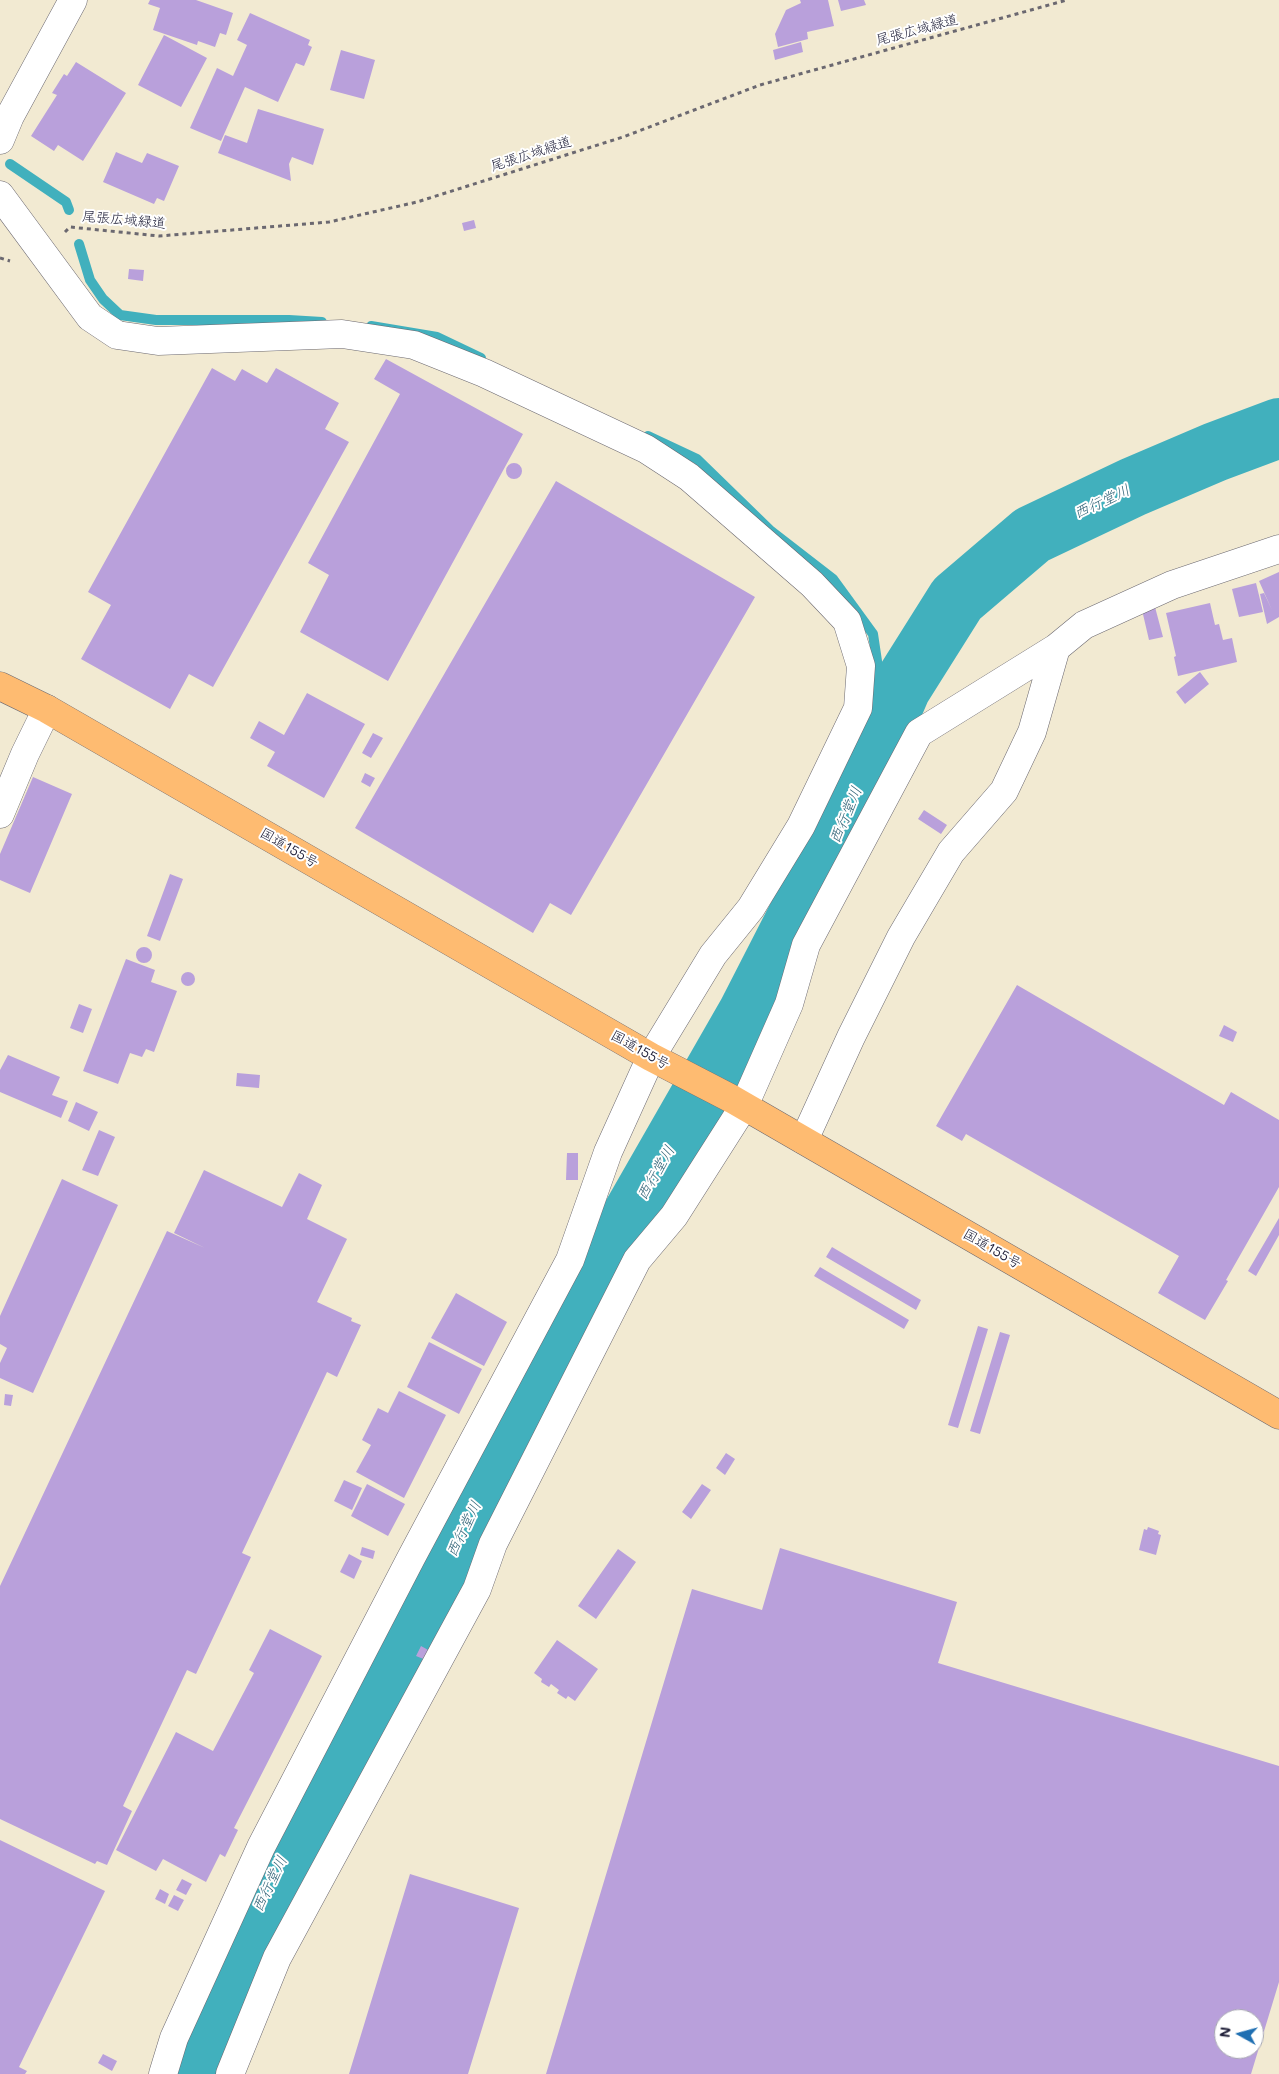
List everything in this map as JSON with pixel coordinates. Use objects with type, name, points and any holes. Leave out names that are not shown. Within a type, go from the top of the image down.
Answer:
[{"type":"highway","name":"国道155号","points":[[0,686],[47,708],[656,1060],[804,1140],[1279,1415]]},
{"type":"street","points":[[0,140],[10,116],[73,0]]},
{"type":"street","points":[[0,196],[90,317],[117,335],[158,341],[342,334],[414,345],[484,373],[646,449],[689,477],[812,584],[847,621],[861,666],[858,708],[801,826],[751,908],[713,955],[608,1152],[570,1260],[406,1567],[261,1847],[174,2038],[163,2074]]},
{"type":"street","points":[[230,2074],[277,1958],[477,1589],[493,1544],[637,1260],[674,1216],[738,1103],[789,1004],[806,945],[919,733],[1056,648],[1084,625],[1172,584],[1279,549]]},
{"type":"street","points":[[804,1140],[852,1036],[901,937],[951,852],[1004,791],[1032,732],[1056,648]]},
{"type":"street","points":[[0,814],[47,708]]},
{"type":"path","name":"尾張広域緑道","points":[[0,258],[19,263],[44,255],[70,227],[159,236],[329,222],[418,202],[623,137],[760,85],[1067,0]]},
{"type":"building","points":[[150,0],[196,0],[233,13],[226,35],[220,33],[215,47],[198,41],[197,45],[153,30],[160,8],[148,4]]},
{"type":"building","points":[[800,0],[828,0],[834,26],[807,32],[808,39],[778,47],[775,34],[786,10],[801,3]]},
{"type":"building","points":[[838,0],[864,0],[866,5],[841,11]]},
{"type":"building","points":[[250,13],[310,40],[308,45],[312,47],[304,66],[296,63],[278,102],[245,87],[221,141],[190,128],[217,68],[233,76],[247,45],[237,40]]},
{"type":"building","points":[[164,35],[207,58],[181,107],[138,85]]},
{"type":"building","points":[[801,42],[803,52],[775,60],[773,50]]},
{"type":"building","points":[[341,50],[375,60],[364,99],[330,90]]},
{"type":"building","points":[[76,62],[126,93],[83,161],[58,145],[54,151],[31,136],[57,95],[52,93],[64,74],[67,76]]},
{"type":"building","points":[[258,109],[324,129],[313,165],[292,157],[289,164],[291,181],[218,153],[225,135],[247,143]]},
{"type":"building","points":[[116,152],[142,163],[147,153],[179,166],[164,201],[157,198],[154,204],[103,182]]},
{"type":"building","points":[[474,220],[476,228],[464,231],[462,223]]},
{"type":"building","points":[[129,269],[144,270],[143,281],[128,279]]},
{"type":"building","points":[[386,359],[523,434],[388,681],[300,632],[329,575],[308,563],[400,394],[374,379]]},
{"type":"building","points":[[212,368],[235,381],[242,369],[267,383],[276,368],[339,403],[325,429],[349,442],[213,687],[189,674],[170,709],[81,659],[111,605],[88,592]]},
{"type":"building","points":[[511,463],[517,463],[522,468],[520,477],[511,479],[506,474],[506,468]]},
{"type":"building","points":[[556,481],[755,597],[571,915],[550,903],[533,933],[355,828]]},
{"type":"building","points":[[1279,572],[1279,617],[1267,624],[1260,594],[1264,593],[1272,610],[1259,581]]},
{"type":"building","points":[[1256,583],[1263,612],[1239,617],[1232,589]]},
{"type":"building","points":[[1210,603],[1215,625],[1219,624],[1223,640],[1232,638],[1237,662],[1178,676],[1174,657],[1176,656],[1166,613]]},
{"type":"building","points":[[1155,607],[1163,637],[1149,640],[1142,610]]},
{"type":"building","points":[[1200,672],[1209,684],[1185,704],[1176,692]]},
{"type":"building","points":[[307,693],[365,724],[324,798],[267,766],[275,752],[250,738],[259,721],[284,735]]},
{"type":"building","points":[[373,733],[383,738],[371,758],[362,753]]},
{"type":"building","points":[[365,773],[375,778],[370,787],[361,782]]},
{"type":"building","points":[[33,777],[72,794],[30,893],[0,880],[0,854]]},
{"type":"building","points":[[924,810],[947,825],[941,834],[918,819]]},
{"type":"building","points":[[170,874],[183,879],[160,941],[147,936]]},
{"type":"building","points":[[141,947],[147,947],[152,952],[150,961],[141,963],[136,958],[136,952]]},
{"type":"building","points":[[126,959],[155,970],[151,982],[177,991],[154,1052],[146,1049],[142,1057],[130,1053],[118,1084],[83,1071]]},
{"type":"building","points":[[188,972],[193,974],[195,979],[193,984],[188,986],[183,984],[181,979],[183,974]]},
{"type":"building","points":[[1017,985],[1224,1105],[1231,1092],[1279,1120],[1279,1187],[1205,1320],[1158,1293],[1179,1256],[966,1134],[962,1141],[936,1126]]},
{"type":"building","points":[[79,1004],[92,1009],[83,1033],[70,1028]]},
{"type":"building","points":[[1224,1025],[1237,1032],[1233,1042],[1219,1036]]},
{"type":"building","points":[[8,1055],[60,1077],[52,1095],[68,1101],[61,1118],[0,1092],[0,1070]]},
{"type":"building","points":[[237,1073],[260,1075],[259,1088],[236,1086]]},
{"type":"building","points":[[76,1102],[98,1112],[89,1131],[68,1121]]},
{"type":"building","points":[[99,1130],[115,1137],[98,1176],[82,1170]]},
{"type":"building","points":[[567,1153],[578,1153],[578,1180],[566,1180]]},
{"type":"building","points":[[204,1170],[282,1207],[299,1173],[322,1185],[307,1219],[347,1239],[317,1302],[352,1318],[351,1321],[361,1325],[337,1377],[327,1372],[242,1553],[251,1557],[196,1674],[187,1670],[123,1806],[132,1811],[107,1865],[97,1861],[95,1864],[0,1819],[0,1586],[167,1231],[205,1248],[174,1233]]},
{"type":"building","points":[[62,1179],[118,1205],[33,1393],[0,1378],[0,1363],[7,1348],[0,1344],[0,1316]]},
{"type":"building","points":[[1279,1218],[1279,1235],[1256,1276],[1248,1271]]},
{"type":"building","points":[[832,1247],[921,1300],[916,1310],[826,1257]]},
{"type":"building","points":[[820,1267],[909,1320],[904,1329],[814,1276]]},
{"type":"building","points":[[456,1293],[507,1322],[484,1366],[431,1338]]},
{"type":"building","points":[[978,1326],[988,1329],[958,1428],[948,1425]]},
{"type":"building","points":[[1000,1332],[1010,1335],[980,1434],[970,1431]]},
{"type":"building","points":[[429,1342],[482,1369],[459,1414],[407,1387]]},
{"type":"building","points":[[399,1391],[446,1415],[404,1498],[356,1472],[371,1445],[362,1440],[378,1408],[388,1413]]},
{"type":"building","points":[[5,1394],[13,1395],[11,1406],[4,1405]]},
{"type":"building","points":[[726,1453],[735,1459],[725,1475],[716,1468]]},
{"type":"building","points":[[344,1480],[362,1488],[352,1510],[334,1501]]},
{"type":"building","points":[[367,1484],[405,1504],[388,1536],[351,1516]]},
{"type":"building","points":[[702,1484],[711,1490],[691,1519],[682,1512]]},
{"type":"building","points":[[1148,1527],[1159,1531],[1158,1534],[1161,1535],[1156,1555],[1139,1550],[1144,1529],[1147,1530]]},
{"type":"building","points":[[362,1547],[375,1551],[373,1559],[360,1555]]},
{"type":"building","points":[[780,1548],[957,1602],[938,1663],[1279,1766],[1279,1982],[1264,2031],[1264,2009],[1214,2009],[1214,2059],[1256,2059],[1251,2074],[546,2074],[692,1589],[762,1610]]},
{"type":"building","points":[[618,1549],[636,1562],[596,1619],[578,1606]]},
{"type":"building","points":[[349,1554],[362,1561],[354,1579],[340,1572]]},
{"type":"building","points":[[270,1629],[322,1656],[234,1828],[238,1830],[225,1857],[220,1854],[206,1882],[163,1859],[156,1871],[116,1850],[176,1732],[213,1751],[254,1673],[249,1670]]},
{"type":"building","points":[[557,1640],[598,1669],[575,1701],[568,1696],[566,1699],[557,1693],[559,1690],[551,1684],[549,1687],[541,1682],[542,1679],[534,1673]]},
{"type":"building","points":[[421,1646],[430,1651],[426,1660],[416,1656]]},
{"type":"building","points":[[0,1840],[105,1891],[19,2067],[27,2071],[25,2074],[0,2074]]},
{"type":"building","points":[[410,1874],[519,1908],[468,2074],[349,2074]]},
{"type":"building","points":[[182,1879],[192,1884],[186,1895],[176,1890]]},
{"type":"building","points":[[160,1889],[169,1894],[165,1904],[155,1899]]},
{"type":"building","points":[[174,1895],[184,1900],[178,1911],[168,1906]]},
{"type":"building","points":[[103,2054],[117,2061],[112,2071],[98,2063]]},
{"type":"waterway","points":[[10,164],[66,202],[69,210]]},
{"type":"waterway","points":[[79,244],[90,280],[103,299],[120,315],[156,320],[289,320],[322,322]]},
{"type":"waterway","points":[[371,326],[437,337],[481,358]]},
{"type":"waterway","name":"西行堂川","points":[[188,2074],[246,1933],[297,1829],[416,1624],[480,1497],[615,1245],[748,1013],[832,849],[901,688],[957,599],[1032,535],[1133,487],[1215,452],[1279,428]]},
{"type":"waterway","points":[[648,436],[697,459],[771,531],[833,579],[873,634],[886,722]]}]
